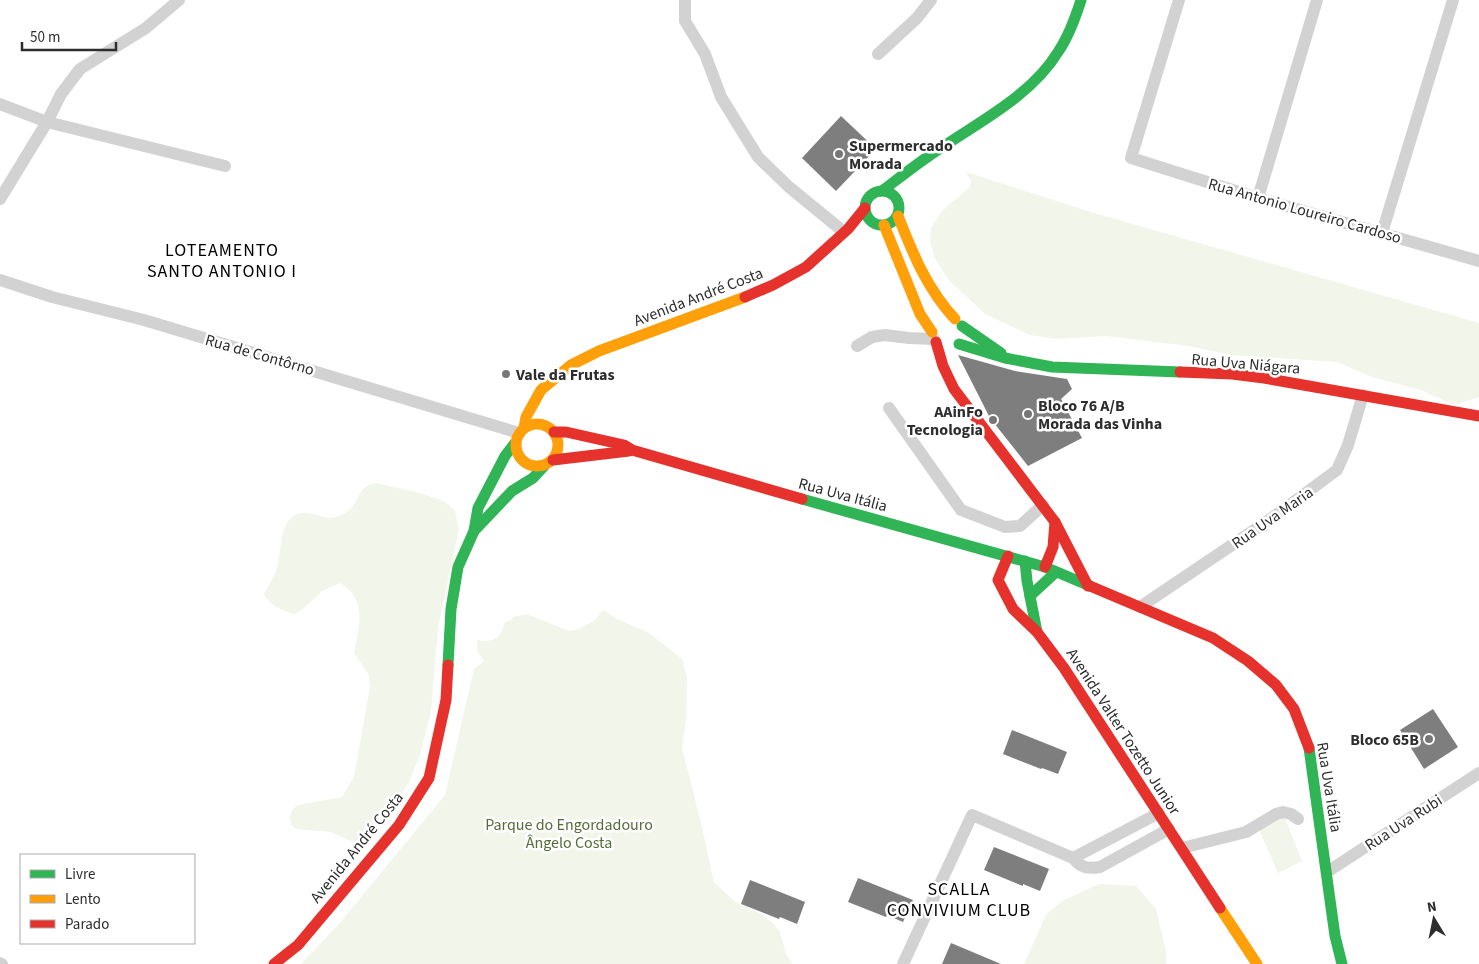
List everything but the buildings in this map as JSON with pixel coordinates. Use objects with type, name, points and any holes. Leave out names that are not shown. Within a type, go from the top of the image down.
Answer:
[{"type":"main road","points":[[954,346],[944,348],[934,338],[920,314],[878,224],[866,213],[865,208],[868,198],[872,194],[882,191],[920,162],[1022,93],[1040,75],[1065,42],[1078,11],[1080,0]]},
{"type":"main road","points":[[878,224],[894,220],[898,213],[909,171]]},
{"type":"main road","points":[[882,191],[893,195],[899,205],[898,213]]},
{"type":"main road","name":"Avenida André Costa","points":[[274,964],[298,945],[399,825],[429,778],[446,700],[451,609],[458,566],[474,531],[478,508],[505,456],[519,435],[526,417],[541,390],[572,365],[599,350],[734,302],[773,285],[806,267],[846,230],[865,208]]},
{"type":"main road","name":"Rua Uva Niágara","points":[[898,213],[921,274],[940,304],[958,322],[1008,358]]},
{"type":"main road","name":"Avenida André Costa","points":[[846,230],[878,224]]},
{"type":"main road","points":[[965,402],[964,390],[954,369],[954,346],[963,335],[958,322],[945,318],[940,320],[934,328],[934,338],[940,361],[956,392],[1044,505],[1055,522],[1088,586]]},
{"type":"main road","name":"Rua Uva Niágara","points":[[954,346],[1052,367],[1248,376],[1479,416]]},
{"type":"main road","points":[[551,430],[541,424],[532,425],[519,435],[517,454],[524,462],[534,467],[549,462],[558,446],[557,439],[551,430],[544,398],[552,380]]},
{"type":"main road","name":"Rua Uva Itália","points":[[551,430],[624,445],[632,450],[711,474],[1050,569],[1213,638],[1248,661],[1276,685],[1294,709],[1309,745],[1335,936],[1342,964]]},
{"type":"main road","name":"Rua Uva Itália","points":[[549,462],[632,450]]},
{"type":"main road","name":"Avenida André Costa","points":[[474,531],[512,491],[533,478],[549,462]]},
{"type":"main road","points":[[1030,596],[1050,569],[1055,522]]},
{"type":"main road","name":"Avenida Valter Tozetto Junior","points":[[977,548],[1013,610],[1037,632],[1064,668],[1257,964]]},
{"type":"main road","points":[[992,572],[1008,556]]},
{"type":"main road","name":"Avenida Valter Tozetto Junior","points":[[1025,561],[1027,582],[1037,632]]},
{"type":"street","points":[[0,199],[47,122],[61,94],[80,70],[146,28],[179,0]]},
{"type":"street","points":[[685,0],[685,21],[705,54],[721,97],[758,157],[788,187],[846,230]]},
{"type":"street","points":[[878,54],[917,18],[931,0]]},
{"type":"street","name":"Rua Antonio Loureiro Cardoso","points":[[1179,0],[1131,158],[1258,198],[1479,261]]},
{"type":"street","points":[[1258,198],[1317,0]]},
{"type":"street","points":[[1382,233],[1453,0]]},
{"type":"street","points":[[0,104],[47,122],[225,166]]},
{"type":"street","name":"Rua de Contôrno","points":[[0,280],[52,297],[163,326],[519,435]]},
{"type":"street","points":[[857,346],[872,337],[884,335],[934,338]]},
{"type":"street","name":"Rua Uva Maria","points":[[1140,607],[1272,518],[1337,470],[1348,445],[1363,395]]},
{"type":"street","points":[[889,408],[961,510],[1005,527],[1020,526],[1044,505]]},
{"type":"street","name":"Rua Uva Rubi","points":[[1327,872],[1479,773]]},
{"type":"street","points":[[1182,848],[1246,832],[1276,814],[1283,812],[1291,814],[1298,819]]},
{"type":"street","points":[[1073,858],[1159,813]]},
{"type":"street","points":[[903,964],[972,815],[1073,858],[1088,869],[1100,867],[1169,828]]},
{"type":"green space","points":[[966,172],[1087,211],[1479,323],[1479,397],[1454,405],[1421,390],[1372,377],[1337,362],[1231,355],[1189,346],[1106,336],[1056,339],[1030,335],[985,314],[948,279],[934,257],[930,241],[931,228],[942,211],[970,187],[971,181]]},
{"type":"green space","points":[[376,483],[420,493],[443,501],[455,511],[459,529],[438,628],[431,711],[420,755],[408,784],[387,815],[370,835],[355,843],[331,832],[296,829],[291,825],[290,817],[292,810],[298,805],[342,797],[354,777],[370,687],[369,675],[354,653],[359,623],[358,605],[349,589],[340,583],[322,591],[302,610],[294,614],[273,604],[264,594],[276,571],[282,536],[289,520],[295,515],[304,513],[328,518],[338,516],[354,505],[365,488]]},
{"type":"green space","name":"Parque do Engordadouro Ângelo Costa","points":[[603,610],[617,619],[649,633],[682,659],[687,678],[686,719],[682,748],[714,882],[734,901],[761,914],[774,924],[780,932],[786,954],[793,964],[301,964],[339,924],[445,795],[474,669],[484,661],[477,651],[477,640],[488,641],[496,638],[499,636],[505,622],[513,617],[527,614],[569,631],[579,629],[595,620]]},
{"type":"green space","points":[[1284,816],[1302,861],[1278,873],[1258,827]]},
{"type":"green space","points":[[1099,884],[1136,886],[1156,909],[1166,951],[1166,964],[1024,964],[1046,915],[1062,901]]},
{"type":"traffic: fast","points":[[882,191],[930,155],[1008,104],[1036,80],[1048,67],[1062,46],[1081,0]]},
{"type":"traffic: fast","points":[[882,191],[894,196],[899,208],[894,220],[882,225],[870,220],[865,208],[870,196],[882,191]]},
{"type":"traffic: fast","points":[[962,326],[1001,353]]},
{"type":"traffic: fast","points":[[959,344],[1005,358],[1052,367],[1180,372]]},
{"type":"traffic: fast","points":[[448,665],[451,609],[458,567],[474,531],[478,508],[505,456],[515,443]]},
{"type":"traffic: fast","points":[[474,531],[512,491],[533,478],[545,465]]},
{"type":"traffic: fast","points":[[802,499],[1045,567],[1090,586]]},
{"type":"traffic: fast","points":[[1025,561],[1037,632]]},
{"type":"traffic: fast","points":[[1030,596],[1056,572]]},
{"type":"traffic: fast","points":[[1309,748],[1335,936],[1342,964]]},
{"type":"traffic: slow","points":[[898,216],[915,257],[936,296],[955,319]]},
{"type":"traffic: slow","points":[[884,225],[920,314],[932,332]]},
{"type":"traffic: slow","points":[[524,428],[526,417],[541,390],[571,365],[599,351],[745,297]]},
{"type":"traffic: slow","points":[[541,424],[549,427],[555,433],[558,445],[555,457],[549,463],[533,466],[525,463],[519,457],[516,441],[519,433],[525,427],[541,424]]},
{"type":"traffic: slow","points":[[1220,908],[1257,964]]},
{"type":"traffic: jam","points":[[745,297],[773,285],[806,267],[848,229],[865,208]]},
{"type":"traffic: jam","points":[[936,342],[943,366],[954,389],[1055,522],[1088,586]]},
{"type":"traffic: jam","points":[[1180,372],[1232,374],[1264,378],[1479,416]]},
{"type":"traffic: jam","points":[[554,432],[566,432],[624,445],[632,450],[802,499]]},
{"type":"traffic: jam","points":[[553,460],[629,451]]},
{"type":"traffic: jam","points":[[1045,567],[1053,547],[1055,522]]},
{"type":"traffic: jam","points":[[1008,556],[998,580],[1013,609],[1037,632],[1064,668],[1220,908]]},
{"type":"traffic: jam","points":[[1090,586],[1213,638],[1248,661],[1276,685],[1294,709],[1309,748]]},
{"type":"traffic: jam","points":[[274,964],[298,945],[399,825],[429,778],[446,700],[448,665]]},
{"type":"place","name":"Supermercado Morada","points":[[839,154]]},
{"type":"place","name":"Vale da Frutas","points":[[506,374]]},
{"type":"place","name":"Bloco 76 A/B Morada das Vinha","points":[[1028,414]]},
{"type":"place","name":"AAinFo Tecnologia","points":[[993,420]]},
{"type":"place","name":"Bloco 65B","points":[[1429,739]]},
{"type":"district","name":"LOTEAMENTO SANTO ANTONIO I","points":[[222,260]]},
{"type":"district","name":"SCALLA CONVIVIUM CLUB","points":[[959,900]]}]
